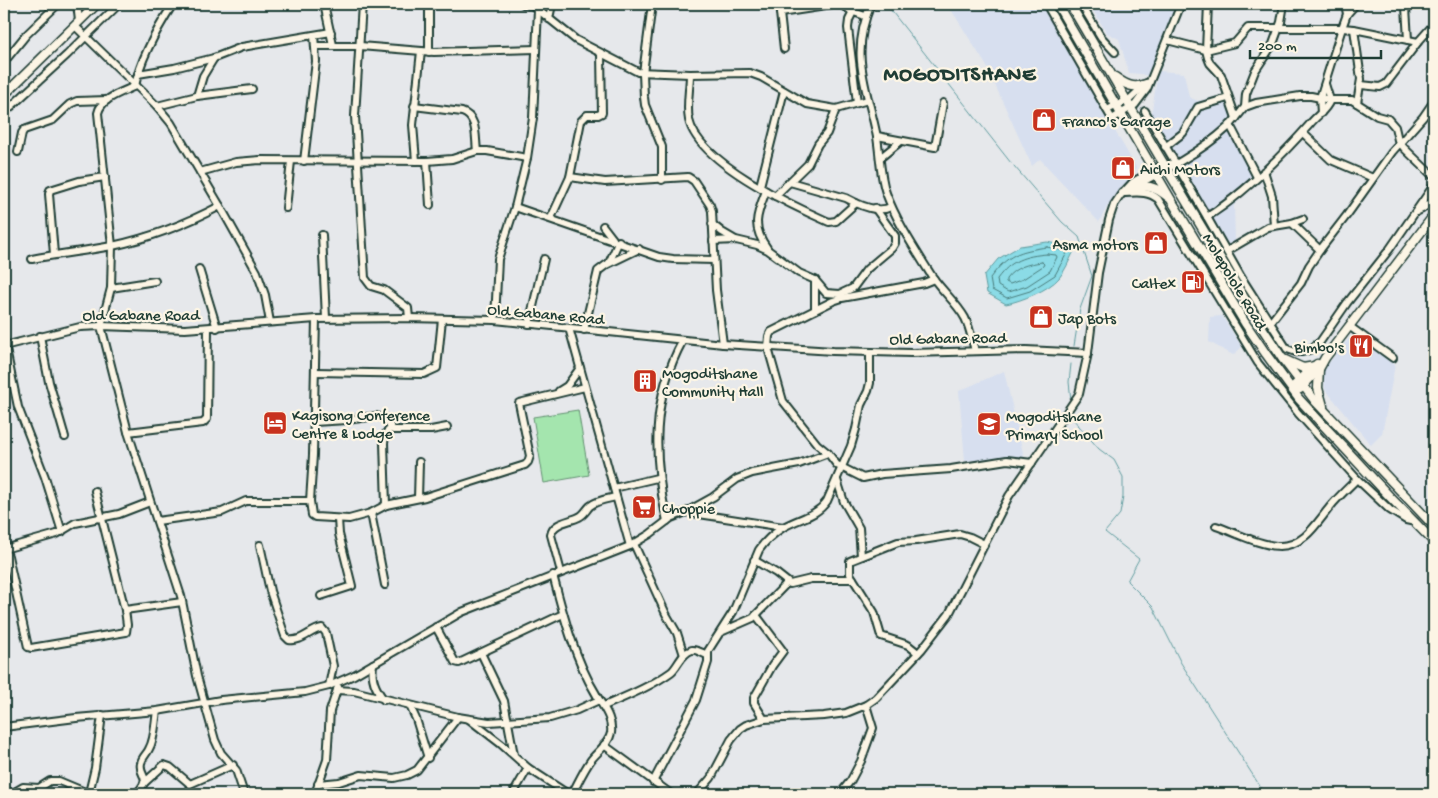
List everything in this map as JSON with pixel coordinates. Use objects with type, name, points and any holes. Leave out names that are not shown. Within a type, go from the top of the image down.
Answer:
[{"type":"main road","points":[[4,95],[97,4]]},
{"type":"main road","name":"Molepolole Road","points":[[1058,4],[1170,198],[1250,331],[1294,391],[1434,542]]},
{"type":"main road","name":"Molepolole Road","points":[[1070,4],[1128,105],[1170,165],[1237,287],[1282,358],[1301,384],[1326,412],[1434,526]]},
{"type":"main road","points":[[1111,74],[1131,87],[1146,84]]},
{"type":"main road","points":[[1125,191],[1141,186],[1151,186],[1170,198]]},
{"type":"main road","points":[[1294,391],[1325,358],[1434,215]]},
{"type":"main road","points":[[1237,287],[1241,277]]},
{"type":"main road","points":[[1282,358],[1303,368],[1317,368]]},
{"type":"main road","points":[[1317,368],[1319,394],[1326,412]]},
{"type":"street","points":[[5,60],[26,34],[58,4]]},
{"type":"street","points":[[77,4],[77,23],[86,36],[157,106],[171,123],[260,278],[266,295],[270,322]]},
{"type":"street","points":[[4,113],[118,4]]},
{"type":"street","points":[[173,4],[152,40],[135,86],[107,100],[99,108],[112,246],[111,288],[101,326],[128,432],[182,602],[197,676],[218,748],[236,770],[244,794]]},
{"type":"street","points":[[324,4],[333,45]]},
{"type":"street","points":[[362,4],[355,116],[365,278],[370,286],[384,290],[408,308],[409,318]]},
{"type":"street","points":[[429,4],[429,52]]},
{"type":"street","points":[[523,4],[532,5],[576,40],[635,71],[644,73],[690,74],[750,73],[761,77],[807,104],[836,109],[868,100]]},
{"type":"street","points":[[548,19],[552,4]]},
{"type":"street","points":[[652,4],[644,73],[644,101],[662,147],[662,180]]},
{"type":"street","points":[[779,4],[784,49]]},
{"type":"street","points":[[780,13],[841,4],[853,12],[866,16]]},
{"type":"street","points":[[871,4],[866,16],[860,48],[862,80],[876,136],[884,189],[891,207],[934,279],[965,319],[971,334],[974,351]]},
{"type":"street","points":[[1046,4],[1112,119],[1121,114],[1152,76]]},
{"type":"street","points":[[1083,4],[1101,37],[1116,52]]},
{"type":"street","points":[[1107,110],[1116,106],[1128,105],[1144,94],[1181,4]]},
{"type":"street","points":[[1208,4],[1206,50],[1210,63],[1221,76],[1236,118]]},
{"type":"street","points":[[1245,108],[1245,97],[1255,71],[1270,50],[1278,29],[1284,4]]},
{"type":"street","points":[[1344,4],[1347,14]]},
{"type":"street","points":[[1321,113],[1320,98],[1342,28],[1347,14],[1356,4]]},
{"type":"street","points":[[1404,4],[1408,40]]},
{"type":"street","points":[[495,320],[498,259],[515,206],[527,158],[534,109],[538,9]]},
{"type":"street","points":[[853,12],[848,28],[857,103]]},
{"type":"street","points":[[1361,85],[1380,87],[1386,84],[1434,24]]},
{"type":"street","points":[[1167,40],[1206,50],[1235,43],[1248,28],[1342,28],[1418,42]]},
{"type":"street","points":[[1354,29],[1361,68],[1361,85],[1357,103]]},
{"type":"street","points":[[138,74],[174,68],[214,58],[242,47],[331,32]]},
{"type":"street","points":[[304,161],[316,61],[314,35]]},
{"type":"street","points":[[316,46],[360,46],[429,52],[536,49]]},
{"type":"street","points":[[4,51],[5,60]]},
{"type":"street","points":[[416,161],[413,128],[414,106],[421,51]]},
{"type":"street","points":[[551,218],[570,177],[580,122],[587,115],[602,113],[601,54]]},
{"type":"street","points":[[198,96],[203,76],[214,58]]},
{"type":"street","points":[[690,74],[688,117],[693,130],[703,144],[731,168],[775,196],[800,209],[833,222],[856,203]]},
{"type":"street","points":[[854,81],[862,80]]},
{"type":"street","points":[[1325,84],[1330,100]]},
{"type":"street","points":[[157,106],[198,96],[252,89]]},
{"type":"street","points":[[760,186],[784,91]]},
{"type":"street","points":[[697,794],[711,778],[735,734],[746,725],[764,720],[846,713],[866,705],[881,693],[918,653],[949,614],[1014,489],[1080,394],[1088,353],[1098,273],[1109,220],[1114,205],[1125,191],[1211,141],[1230,125],[1245,108],[1256,103],[1300,96],[1330,100],[1348,99],[1377,116],[1388,119],[1395,127],[1400,142],[1417,162],[1434,177]]},
{"type":"street","points":[[1165,147],[1183,133],[1198,107],[1228,98]]},
{"type":"street","points":[[18,152],[24,130],[53,120],[70,104],[76,101],[107,100]]},
{"type":"street","points":[[1207,217],[1235,198],[1264,171],[1303,133],[1330,100]]},
{"type":"street","points":[[1270,323],[1301,283],[1309,266],[1320,250],[1400,142],[1423,117],[1434,100]]},
{"type":"street","points":[[876,136],[935,147],[943,103]]},
{"type":"street","points":[[414,106],[462,112],[469,115],[473,119],[477,152]]},
{"type":"street","points":[[775,196],[808,164],[817,146],[828,131],[836,109]]},
{"type":"street","points":[[1145,111],[1165,147],[1170,165],[1207,217],[1241,277],[1270,323],[1291,351],[1302,352],[1314,347],[1325,336],[1347,303],[1389,250],[1415,212],[1432,197],[1434,185]]},
{"type":"street","points":[[1230,125],[1257,177]]},
{"type":"street","points":[[1303,133],[1331,160],[1373,178]]},
{"type":"street","points":[[880,158],[901,141]]},
{"type":"street","points":[[200,172],[248,161],[427,162],[477,152],[493,152],[527,158]]},
{"type":"street","points":[[286,208],[291,161]]},
{"type":"street","points":[[427,162],[430,204]]},
{"type":"street","points":[[1264,171],[1272,196],[1274,226]]},
{"type":"street","points":[[570,177],[605,182],[631,179],[662,180],[684,176],[690,178],[710,205],[723,344]]},
{"type":"street","points":[[54,254],[50,190],[80,181],[105,178]]},
{"type":"street","points":[[790,182],[846,198],[864,206],[886,209],[891,207]]},
{"type":"street","points":[[766,191],[758,211],[757,231],[768,250]]},
{"type":"street","points":[[1125,191],[1144,192],[1158,199],[1258,363],[1298,413],[1357,479],[1390,510],[1406,520],[1415,522]]},
{"type":"street","points":[[32,259],[112,246],[168,230],[220,206]]},
{"type":"street","points":[[515,206],[659,257],[714,260]]},
{"type":"street","points":[[875,208],[895,236],[895,243],[892,248],[871,265],[858,282],[841,296],[771,332],[768,348],[784,401],[816,444],[828,453],[837,465],[863,478],[882,474],[951,469],[1007,460],[1032,463]]},
{"type":"street","points":[[1226,251],[1268,227],[1303,219]]},
{"type":"street","points":[[1292,223],[1320,250]]},
{"type":"street","points":[[712,224],[724,234],[736,240]]},
{"type":"street","points":[[603,226],[616,241]]},
{"type":"street","points":[[895,236],[904,230]]},
{"type":"street","points":[[746,242],[757,231]]},
{"type":"street","points":[[322,235],[326,318]]},
{"type":"street","points":[[713,241],[736,240],[768,250],[799,273],[815,280],[826,292],[841,296],[866,294],[924,283],[934,279]]},
{"type":"street","points":[[609,263],[616,241]]},
{"type":"street","points":[[584,330],[598,271],[609,263],[639,249]]},
{"type":"street","points":[[529,324],[544,259]]},
{"type":"street","points":[[199,269],[217,328]]},
{"type":"street","points":[[1205,275],[1213,269]]},
{"type":"street","points":[[111,288],[155,280]]},
{"type":"street","points":[[815,280],[815,310]]},
{"type":"street","points":[[858,282],[859,290],[866,294]]},
{"type":"street","name":"Old Gabane Road","points":[[5,345],[69,328],[101,326],[170,329],[217,328],[326,318],[409,318],[495,320],[768,348],[911,353],[1026,350],[1088,353]]},
{"type":"street","points":[[316,319],[310,501],[312,515],[315,517],[346,520],[386,505],[418,498],[525,465],[530,456],[518,403],[585,387]]},
{"type":"street","points":[[315,372],[424,374],[432,372],[437,368],[442,319]]},
{"type":"street","points":[[1349,326],[1393,358]]},
{"type":"street","points":[[128,432],[203,423],[207,419],[208,328]]},
{"type":"street","points":[[569,328],[616,497],[632,545],[677,634],[684,655]]},
{"type":"street","points":[[40,336],[49,382],[65,436]]},
{"type":"street","points":[[667,521],[658,473],[660,401],[671,365],[683,340]]},
{"type":"street","points":[[5,345],[18,407],[45,477],[62,532]]},
{"type":"street","points":[[653,782],[696,700],[708,662],[707,655],[738,601],[754,560],[765,542],[783,527],[813,514],[823,506],[828,498],[842,468],[856,430],[861,405],[870,383],[870,352]]},
{"type":"street","points":[[556,393],[567,386],[580,368]]},
{"type":"street","points":[[314,422],[376,416],[384,418],[393,430],[417,431],[447,426]]},
{"type":"street","points":[[386,505],[384,443],[386,433],[391,428]]},
{"type":"street","points":[[4,727],[157,710],[205,702],[305,692],[329,686],[373,664],[462,612],[632,545],[667,521],[713,497],[729,484],[744,476],[799,464],[828,453]]},
{"type":"street","points":[[418,498],[419,462]]},
{"type":"street","points":[[614,488],[656,478]]},
{"type":"street","points":[[1216,526],[1269,544],[1280,546],[1291,544],[1302,539],[1311,531],[1331,506],[1357,479]]},
{"type":"street","points":[[837,480],[842,498],[859,528],[861,556]]},
{"type":"street","points":[[95,491],[102,518],[125,610],[128,629],[123,634],[28,647],[8,556],[4,549],[62,532],[75,523],[102,518],[119,514],[150,502]]},
{"type":"street","points":[[561,572],[551,535],[552,530],[556,526],[581,516],[596,502],[616,497]]},
{"type":"street","points":[[828,498],[842,498]]},
{"type":"street","points":[[157,521],[222,512],[246,501],[310,501]]},
{"type":"street","points":[[371,512],[385,585]]},
{"type":"street","points":[[686,512],[783,527]]},
{"type":"street","points":[[321,596],[352,586],[339,534],[338,519]]},
{"type":"street","points":[[918,653],[908,645],[881,636],[874,612],[852,580],[850,561],[893,543],[960,534],[984,544]]},
{"type":"street","points":[[260,545],[270,591],[285,636],[289,640],[294,641],[303,638],[318,628],[322,628],[326,632],[333,666],[329,686]]},
{"type":"street","points":[[754,560],[782,577],[787,583],[794,584],[811,579],[852,580]]},
{"type":"street","points":[[468,718],[528,768],[570,794],[590,761],[604,745],[611,732],[610,723],[604,706],[589,683],[563,614],[553,575]]},
{"type":"street","points":[[721,632],[756,615],[787,583]]},
{"type":"street","points":[[125,610],[182,602]]},
{"type":"street","points":[[436,627],[457,663],[563,614]]},
{"type":"street","points":[[756,615],[783,651],[754,698],[754,703],[764,720]]},
{"type":"street","points":[[604,706],[637,692],[665,676],[676,668],[684,655],[692,650],[707,655]]},
{"type":"street","points":[[481,653],[502,695],[514,756]]},
{"type":"street","points":[[373,664],[372,677],[384,700]]},
{"type":"street","points":[[316,794],[328,754],[327,734],[330,711],[340,682]]},
{"type":"street","points":[[336,690],[354,691],[458,717],[508,722],[550,718],[577,710],[599,700]]},
{"type":"street","points":[[840,794],[851,780],[861,761],[873,728],[866,705]]},
{"type":"street","points":[[410,706],[428,758]]},
{"type":"street","points":[[144,783],[145,778],[140,765],[152,741],[157,710]]},
{"type":"street","points":[[11,794],[23,787],[39,788],[54,780],[90,794],[102,715]]},
{"type":"street","points":[[318,784],[339,782],[361,775],[401,777],[417,770],[458,717]]},
{"type":"street","points":[[604,745],[671,794]]},
{"type":"street","points":[[136,794],[144,783],[164,765],[170,767],[190,784],[233,765]]},
{"type":"street","points":[[514,794],[528,768]]},
{"type":"shaded area","points":[[949,4],[1041,4],[1136,167],[1133,177],[1108,205],[1099,222],[1040,159],[1032,166],[986,65]]},
{"type":"shaded area","points":[[1089,4],[1185,4],[1159,71],[1184,73],[1189,97],[1198,101],[1222,95],[1261,179],[1234,205],[1235,242],[1228,245],[1151,116],[1157,79],[1141,74],[1129,73],[1119,39],[1107,33]]},
{"type":"shaded area","points":[[1222,316],[1242,347],[1233,355],[1209,342],[1210,317]]},
{"type":"shaded area","points":[[1352,335],[1395,365],[1382,434],[1371,445],[1325,389],[1323,370]]},
{"type":"shaded area","name":"Mogoditshane Primary School","points":[[1004,371],[1024,457],[965,461],[959,391]]},
{"type":"green space","points":[[578,410],[589,475],[544,483],[533,417]]},
{"type":"water","points":[[1047,242],[1069,246],[1073,253],[1059,278],[1049,287],[1006,304],[987,293],[984,276],[998,259],[1020,246]]},
{"type":"waterway","points":[[888,4],[889,8],[1011,163]]},
{"type":"waterway","points":[[1014,166],[1062,222],[1079,237],[1092,276],[1080,309],[1074,346]]},
{"type":"waterway","points":[[1071,364],[1069,382],[1071,400]]},
{"type":"waterway","points":[[1073,419],[1099,449],[1114,460],[1123,477],[1123,497],[1120,514],[1105,532],[1139,559],[1127,581],[1153,607],[1181,663],[1265,794]]},
{"type":"place","name":"Franco's Garage","points":[[1044,120]]},
{"type":"place","name":"Aichi Motors","points":[[1123,168]]},
{"type":"place","name":"Asma motors","points":[[1156,243]]},
{"type":"place","name":"Caltex","points":[[1193,282]]},
{"type":"place","name":"Jap Bots","points":[[1041,317]]},
{"type":"place","name":"Bimbo's","points":[[1361,346]]},
{"type":"place","name":"Mogoditshane Community Hall","points":[[645,381]]},
{"type":"place","name":"Kagisong Conference Centre & Lodge","points":[[275,423]]},
{"type":"place","name":"Mogoditshane Primary School","points":[[989,424]]},
{"type":"place","name":"Choppie","points":[[644,507]]},
{"type":"district","name":"MOGODITSHANE","points":[[960,73]]}]
